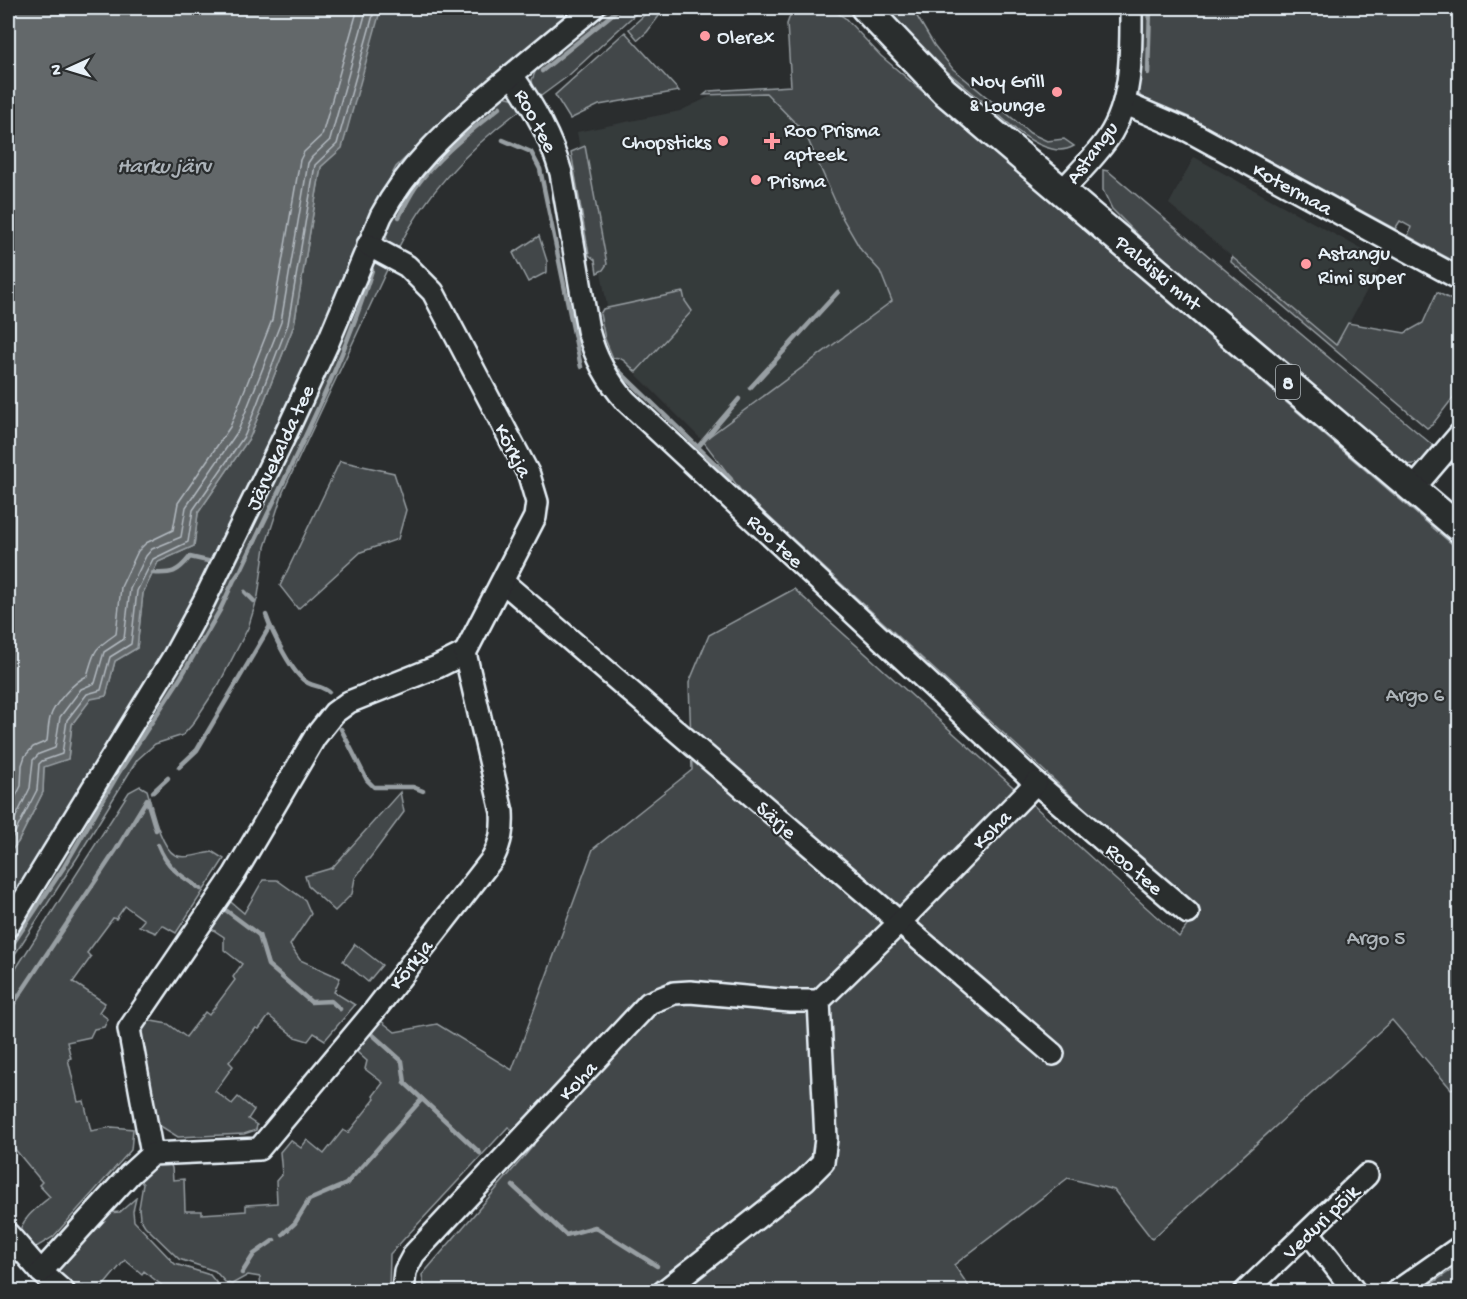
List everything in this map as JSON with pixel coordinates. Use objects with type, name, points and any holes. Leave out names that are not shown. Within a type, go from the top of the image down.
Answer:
[{"type":"main road","name":"Paldiski mnt","points":[[866,8],[944,91],[1460,529]]},
{"type":"street","name":"Järvekalda tee","points":[[8,926],[174,656],[204,602],[329,340],[391,196],[424,154],[512,75],[593,8]]},
{"type":"street","name":"Astangu","points":[[1063,190],[1109,137],[1124,103],[1131,8]]},
{"type":"street","name":"Roo tee","points":[[512,75],[533,106],[556,156],[561,173],[588,330],[594,351],[613,387],[1036,783],[1188,913]]},
{"type":"street","name":"Kotermaa","points":[[1124,103],[1198,135],[1460,279]]},
{"type":"street","name":"Kõrkja","points":[[152,1154],[259,1149],[375,1010],[493,858],[501,841],[502,812],[465,653],[535,517],[537,502],[529,475],[433,292],[408,266],[368,245]]},
{"type":"street","points":[[1413,489],[1460,434]]},
{"type":"street","name":"Särje","points":[[503,582],[1053,1054]]},
{"type":"street","points":[[40,1272],[130,1174],[152,1154],[129,1029],[234,875],[315,737],[334,713],[349,702],[437,667],[465,653]]},
{"type":"street","name":"Koha","points":[[403,1292],[405,1271],[414,1254],[649,1003],[674,993],[690,992],[790,1001],[819,1001],[1036,783]]},
{"type":"street","points":[[663,1292],[805,1180],[823,1162],[826,1139],[819,1001]]},
{"type":"street","name":"Veduri põik","points":[[1245,1292],[1367,1175]]},
{"type":"street","points":[[1309,1233],[1355,1292]]},
{"type":"street","points":[[8,1234],[40,1272],[64,1292]]},
{"type":"street","points":[[1396,1292],[1460,1247]]},
{"type":"shaded area","points":[[802,91],[892,301],[703,441],[615,353],[577,132],[680,111],[713,95]]},
{"type":"shaded area","points":[[1194,157],[1383,261],[1337,345],[1169,204]]},
{"type":"green space","points":[[317,8],[579,8],[458,107],[396,167],[364,227],[309,361],[221,545],[163,655],[8,907],[8,855],[18,842],[43,792],[44,766],[68,759],[72,724],[91,698],[106,696],[115,661],[137,648],[143,593],[158,562],[194,546],[198,513],[250,437],[294,325],[321,167]]},
{"type":"green space","points":[[611,8],[642,8],[568,76],[541,96],[534,93],[532,80],[537,67]]},
{"type":"green space","points":[[652,8],[665,8],[638,40],[629,29]]},
{"type":"green space","points":[[799,8],[830,8],[845,18],[881,56],[1459,550],[1459,1087],[1451,1089],[1392,1020],[1152,1239],[1114,1190],[1068,1178],[954,1265],[972,1291],[425,1291],[422,1275],[534,1145],[508,1127],[390,1254],[389,1291],[261,1291],[260,1277],[248,1275],[232,1284],[226,1283],[215,1271],[179,1259],[145,1226],[140,1218],[139,1208],[143,1184],[137,1177],[153,1161],[168,1159],[172,1168],[173,1180],[184,1179],[185,1211],[202,1211],[202,1214],[246,1211],[246,1205],[277,1203],[276,1181],[282,1174],[280,1152],[290,1140],[301,1148],[307,1140],[324,1154],[343,1130],[348,1133],[375,1099],[373,1096],[383,1083],[365,1069],[367,1061],[357,1052],[354,1044],[376,1017],[395,1032],[437,1024],[512,1070],[593,849],[692,770],[689,683],[709,635],[794,589],[1179,937],[1197,912],[742,492],[703,441],[892,301],[880,271],[861,250],[843,219],[805,133],[766,93],[704,95],[709,91],[791,86],[787,24],[791,13]]},
{"type":"green space","points":[[883,8],[912,8],[934,45],[953,69],[1030,133],[1047,141],[1064,139],[1074,146],[1063,150],[1052,149],[1035,143],[1019,132],[935,60]]},
{"type":"green space","points":[[1138,8],[1459,8],[1459,264],[1408,236],[1411,227],[1400,221],[1395,229],[1189,117],[1141,97],[1138,92]]},
{"type":"green space","points":[[625,32],[679,91],[599,105],[570,119],[555,95]]},
{"type":"green space","points":[[503,96],[516,99],[523,108],[468,154],[436,190],[397,250],[387,241],[387,228],[408,190],[442,147]]},
{"type":"green space","points":[[585,146],[607,264],[597,273],[595,260],[589,255],[571,152]]},
{"type":"green space","points":[[1103,170],[1108,171],[1436,448],[1421,462],[1402,464],[1315,387],[1171,268],[1112,209],[1103,190]]},
{"type":"green space","points":[[539,236],[547,261],[547,272],[528,282],[513,253]]},
{"type":"green space","points":[[1232,257],[1336,345],[1348,323],[1405,333],[1423,323],[1437,292],[1459,304],[1459,390],[1432,425],[1427,428],[1231,262]]},
{"type":"green space","points":[[383,259],[391,261],[283,492],[265,547],[258,596],[248,628],[219,684],[183,735],[155,744],[137,760],[8,965],[8,942],[201,629],[262,508],[373,261]]},
{"type":"green space","points":[[683,292],[685,301],[692,311],[636,372],[622,360],[613,358],[605,339],[600,314],[603,309]]},
{"type":"green space","points":[[340,461],[394,473],[406,510],[398,539],[361,552],[298,609],[280,586]]},
{"type":"green space","points":[[140,786],[147,790],[157,825],[170,851],[184,857],[213,852],[224,859],[176,933],[162,925],[156,933],[139,926],[144,920],[125,906],[87,953],[91,957],[73,982],[105,1003],[99,1012],[108,1019],[104,1027],[94,1029],[90,1037],[67,1042],[71,1058],[68,1059],[78,1102],[84,1101],[91,1131],[112,1127],[133,1129],[131,1150],[53,1237],[28,1252],[18,1238],[19,1232],[30,1215],[50,1197],[39,1185],[42,1182],[14,1148],[9,1151],[8,1149],[8,981],[129,792]]},
{"type":"green space","points":[[400,792],[404,812],[355,878],[352,894],[335,911],[308,886],[305,876],[332,868]]},
{"type":"green space","points":[[263,880],[277,880],[305,900],[311,914],[290,945],[300,960],[340,978],[334,992],[355,1005],[325,1040],[314,1033],[308,1041],[295,1037],[269,1016],[259,1029],[256,1028],[229,1062],[233,1066],[215,1091],[232,1104],[238,1097],[254,1110],[248,1119],[257,1125],[256,1130],[244,1134],[178,1137],[159,1125],[152,1124],[137,1055],[140,1019],[168,1024],[186,1037],[205,1012],[209,1015],[235,980],[233,977],[242,964],[224,950],[224,937],[206,925],[226,898],[244,913]]},
{"type":"green space","points":[[355,944],[382,965],[368,982],[343,961]]},
{"type":"green space","points":[[136,1198],[133,1211],[134,1221],[175,1264],[210,1275],[223,1291],[169,1291],[144,1271],[142,1274],[125,1260],[99,1291],[88,1291],[83,1287],[75,1291],[61,1279],[58,1271],[62,1260],[106,1213],[120,1212]]},
{"type":"green space","points":[[1459,1265],[1459,1291],[1421,1291]]},
{"type":"water","name":"Harku järv","points":[[8,8],[381,8],[342,148],[321,167],[294,325],[250,437],[198,513],[194,546],[158,562],[143,593],[137,648],[115,661],[106,696],[91,699],[72,724],[68,759],[44,767],[43,792],[18,842],[8,855]]},
{"type":"waterway","points":[[542,71],[620,8]]},
{"type":"waterway","points":[[1148,73],[1150,8]]},
{"type":"waterway","points":[[399,217],[415,188],[433,166],[500,107]]},
{"type":"waterway","points":[[503,140],[531,152],[540,169],[581,367]]},
{"type":"waterway","points":[[8,951],[64,867],[118,774],[181,677],[220,610],[329,385],[372,270]]},
{"type":"waterway","points":[[750,388],[838,292]]},
{"type":"waterway","points":[[615,367],[731,479]]},
{"type":"waterway","points":[[698,447],[739,399]]},
{"type":"waterway","points":[[153,573],[174,571],[190,557],[212,562]]},
{"type":"waterway","points":[[245,592],[254,601]]},
{"type":"waterway","points":[[266,615],[278,642],[296,671],[308,683],[329,692]]},
{"type":"waterway","points":[[179,767],[197,750],[270,626]]},
{"type":"waterway","points":[[341,729],[367,780],[374,787],[413,787],[423,791]]},
{"type":"waterway","points":[[153,792],[168,778]]},
{"type":"waterway","points":[[8,1012],[116,850],[147,799]]},
{"type":"waterway","points":[[147,800],[156,830]]},
{"type":"waterway","points":[[158,845],[170,866],[201,889]]},
{"type":"waterway","points":[[227,911],[259,935],[268,965],[311,1002],[331,1001],[340,1009]]},
{"type":"waterway","points":[[373,1035],[402,1061],[405,1083],[480,1153]]},
{"type":"waterway","points":[[283,1234],[295,1223],[309,1200],[346,1184],[422,1099]]},
{"type":"waterway","points":[[513,1186],[566,1235],[595,1227],[657,1266]]},
{"type":"waterway","points":[[242,1273],[254,1254],[274,1240]]},
{"type":"place","name":"Olerex","points":[[705,36]]},
{"type":"place","name":"Noy Grill & Lounge","points":[[1057,92]]},
{"type":"place","name":"Chopsticks","points":[[723,141]]},
{"type":"place","name":"Roo Prisma apteek","points":[[772,141]]},
{"type":"place","name":"Prisma","points":[[756,180]]},
{"type":"place","name":"Astangu Rimi super","points":[[1306,264]]},
{"type":"park label","name":"Argo 6","points":[[1415,694]]},
{"type":"park label","name":"Argo 5","points":[[1376,937]]}]
